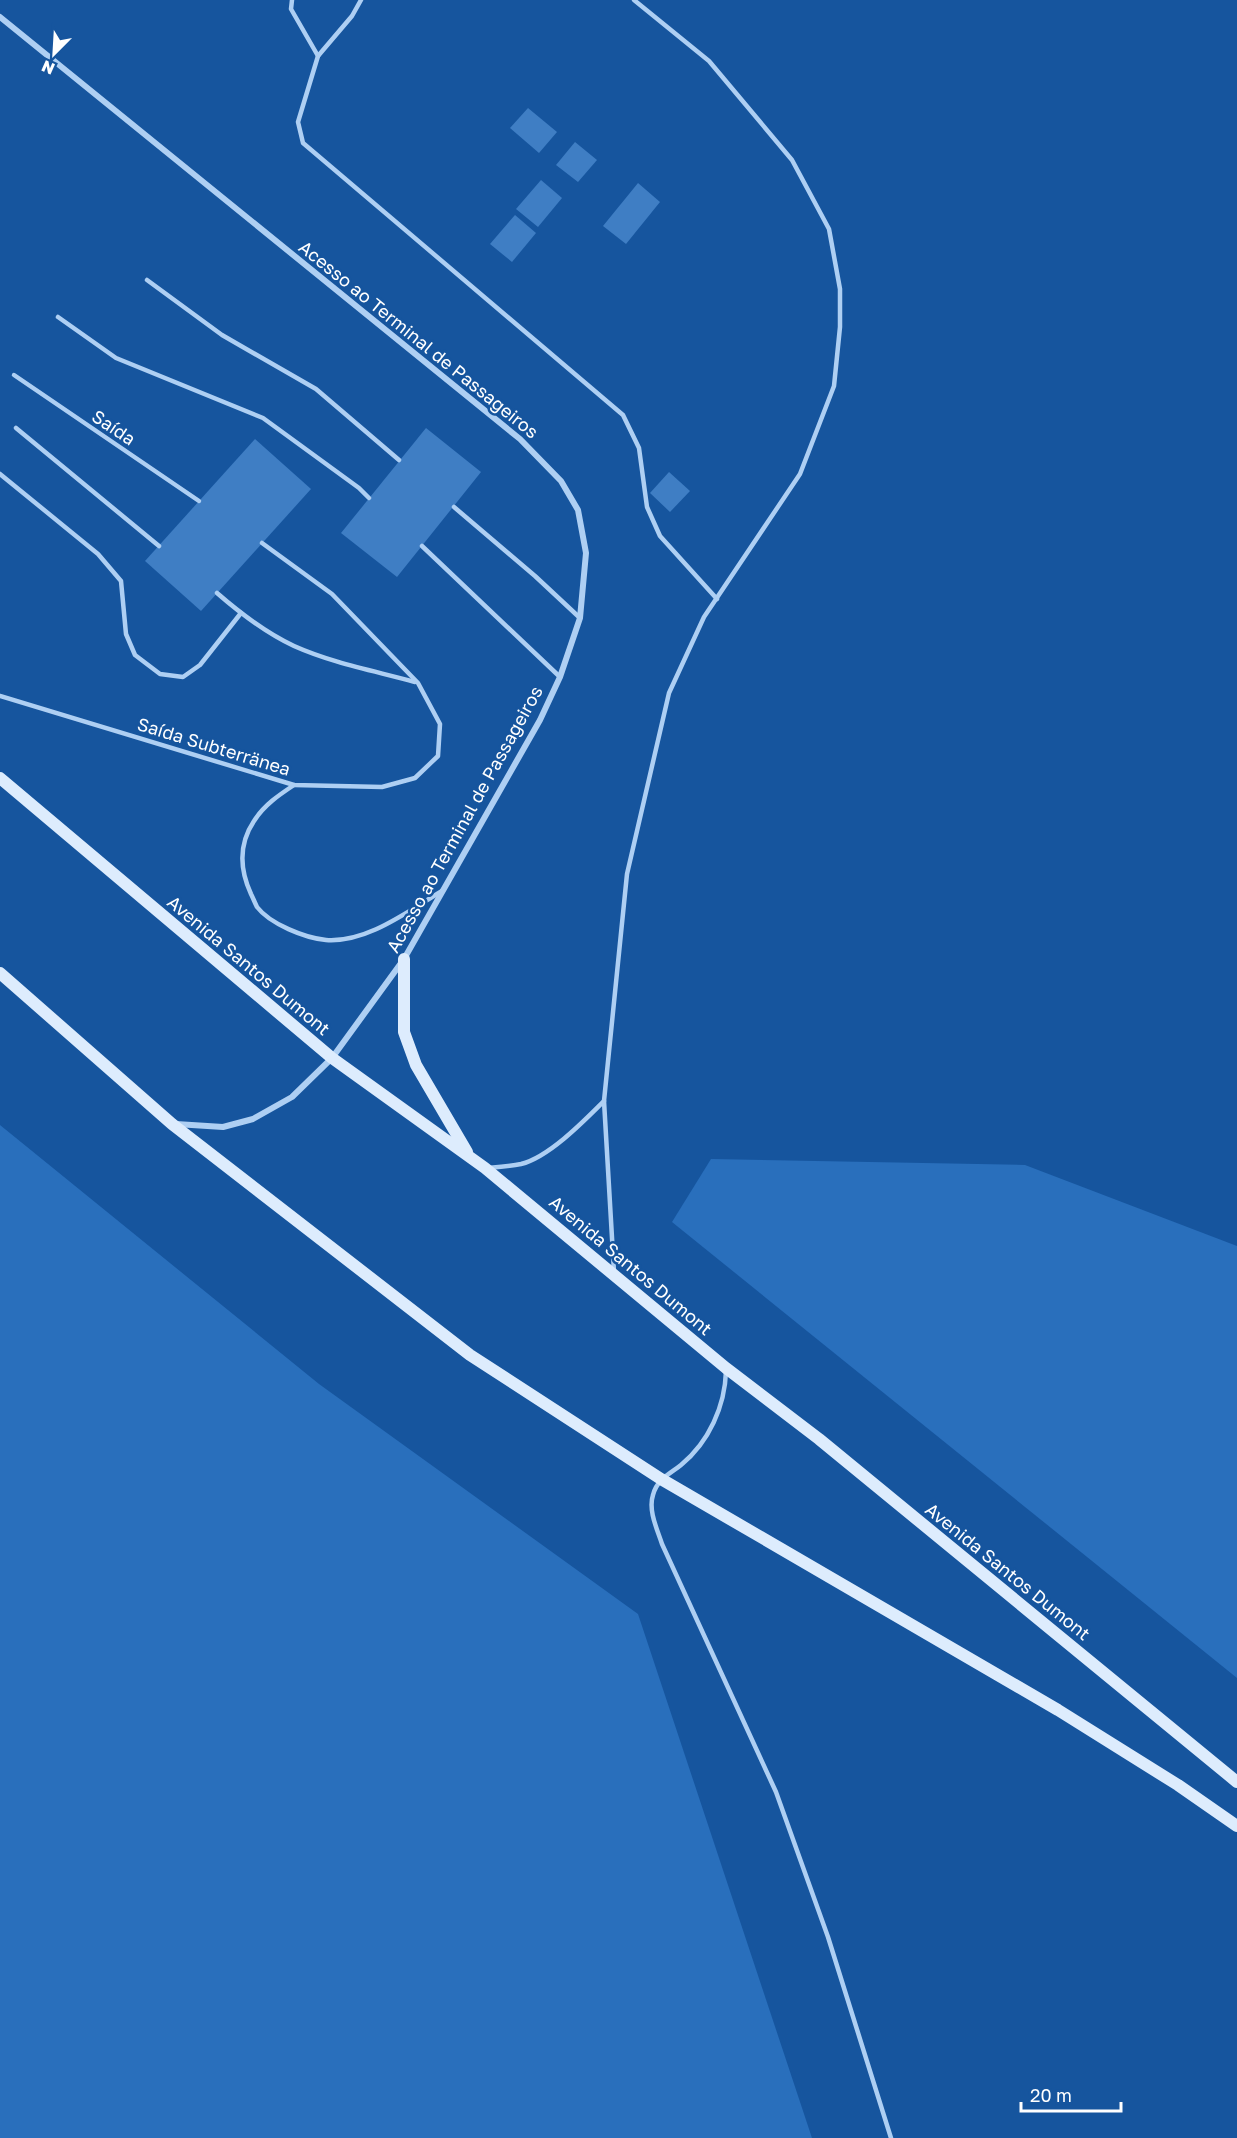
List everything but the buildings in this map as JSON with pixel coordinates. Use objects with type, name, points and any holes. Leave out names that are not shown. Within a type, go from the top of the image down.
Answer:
[{"type":"main road","name":"Avenida Santos Dumont","points":[[0,778],[332,1058],[485,1168],[726,1368],[819,1439],[1237,1782]]},
{"type":"main road","points":[[405,959],[404,1032],[416,1065],[471,1158]]},
{"type":"main road","points":[[0,973],[172,1124],[470,1355],[661,1479],[1058,1710],[1178,1785],[1237,1826]]},
{"type":"street","name":"Acesso ao Terminal de Passageiros","points":[[0,17],[520,438],[561,481],[578,510],[586,553],[580,618],[560,677],[540,720],[405,959],[332,1058],[292,1097],[253,1119],[223,1127],[172,1124]]},
{"type":"lane","points":[[292,0],[291,9],[318,56]]},
{"type":"lane","points":[[361,0],[352,16],[318,56],[298,122],[303,143],[623,415],[639,448],[647,507],[660,536],[717,599]]},
{"type":"lane","points":[[615,1274],[604,1101],[627,874],[669,693],[704,618],[800,474],[834,386],[840,327],[840,290],[829,229],[792,160],[709,61],[633,0]]},
{"type":"lane","points":[[147,280],[222,335],[316,389],[399,460]]},
{"type":"lane","points":[[58,317],[116,358],[262,418],[359,488],[369,498]]},
{"type":"lane","name":"Saída","points":[[14,375],[199,501]]},
{"type":"lane","points":[[16,428],[159,546]]},
{"type":"lane","points":[[0,474],[98,554],[121,581],[126,634],[135,655],[160,674],[183,677],[200,665],[241,613]]},
{"type":"lane","points":[[454,507],[580,618]]},
{"type":"lane","points":[[262,543],[332,594],[418,683]]},
{"type":"lane","points":[[423,546],[560,677]]},
{"type":"lane","points":[[217,593],[241,613],[294,646],[340,662],[418,683]]},
{"type":"lane","name":"Saída Subterränea","points":[[0,696],[294,785],[382,787],[415,778],[438,756],[440,724],[418,683]]},
{"type":"lane","points":[[294,785],[269,803],[253,822],[241,856],[244,877],[257,906],[271,919],[293,932],[325,940],[349,938],[372,931],[442,891]]},
{"type":"lane","points":[[485,1168],[523,1164],[548,1150],[604,1101]]},
{"type":"lane","points":[[726,1368],[726,1390],[718,1414],[709,1431],[683,1463],[661,1479],[653,1493],[651,1507],[662,1544],[776,1792],[828,1937],[891,2138]]},
{"type":"shaded area","points":[[0,1125],[319,1384],[638,1614],[812,2138],[0,2138]]},
{"type":"shaded area","points":[[711,1159],[1025,1165],[1237,1246],[1237,1678],[672,1222]]}]
